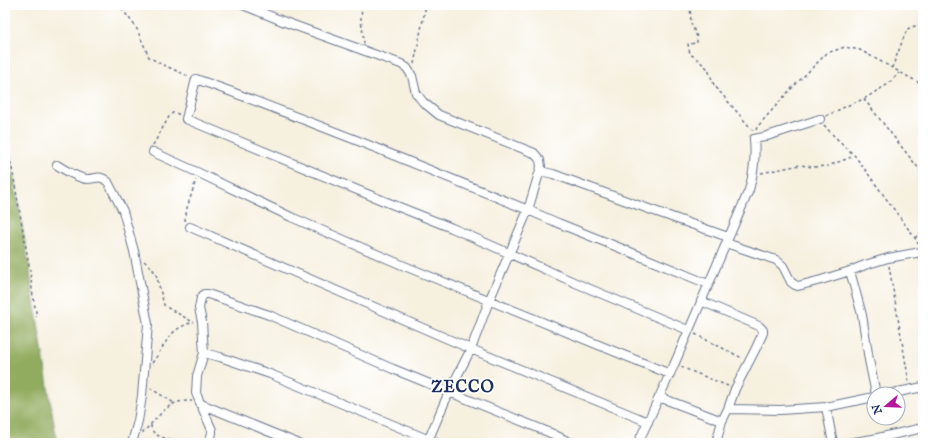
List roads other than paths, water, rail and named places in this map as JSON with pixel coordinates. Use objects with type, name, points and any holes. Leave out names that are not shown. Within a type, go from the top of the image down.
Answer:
[{"type":"street","points":[[243,5],[285,22],[366,50],[401,64],[407,68],[412,76],[416,93],[433,111],[471,129],[534,153],[541,163],[528,210],[489,301],[471,348],[449,392],[428,441]]},
{"type":"street","points":[[688,330],[578,284],[452,228],[186,119],[196,79],[356,140],[708,284]]},
{"type":"street","points":[[638,443],[674,365],[749,190],[755,161],[754,139],[820,119]]},
{"type":"street","points":[[153,152],[291,217],[402,265],[670,374]]},
{"type":"street","points":[[57,165],[66,172],[87,179],[99,176],[108,182],[123,212],[134,252],[148,324],[142,396],[138,421],[132,443]]},
{"type":"street","points":[[540,171],[553,174],[776,260],[783,266],[791,282],[795,286],[850,271],[888,258],[922,255]]},
{"type":"street","points":[[190,227],[471,348],[648,422]]},
{"type":"street","points":[[850,271],[862,315],[874,386]]},
{"type":"street","points":[[209,443],[212,430],[196,393],[197,376],[204,353],[197,322],[201,298],[204,294],[208,294],[269,315],[393,369],[546,431],[571,443]]},
{"type":"street","points":[[701,301],[762,329],[763,333],[735,389],[722,421],[716,443]]},
{"type":"street","points":[[204,353],[270,374],[428,441],[437,443]]},
{"type":"street","points":[[906,391],[923,387]]},
{"type":"street","points":[[659,397],[722,421]]},
{"type":"street","points":[[728,409],[780,410],[826,407],[866,399]]},
{"type":"street","points":[[201,404],[297,443]]},
{"type":"street","points":[[826,407],[833,443]]},
{"type":"street","points":[[848,443],[874,441],[923,428]]},
{"type":"district","name":"ZECCO","points":[[463,386]]}]
